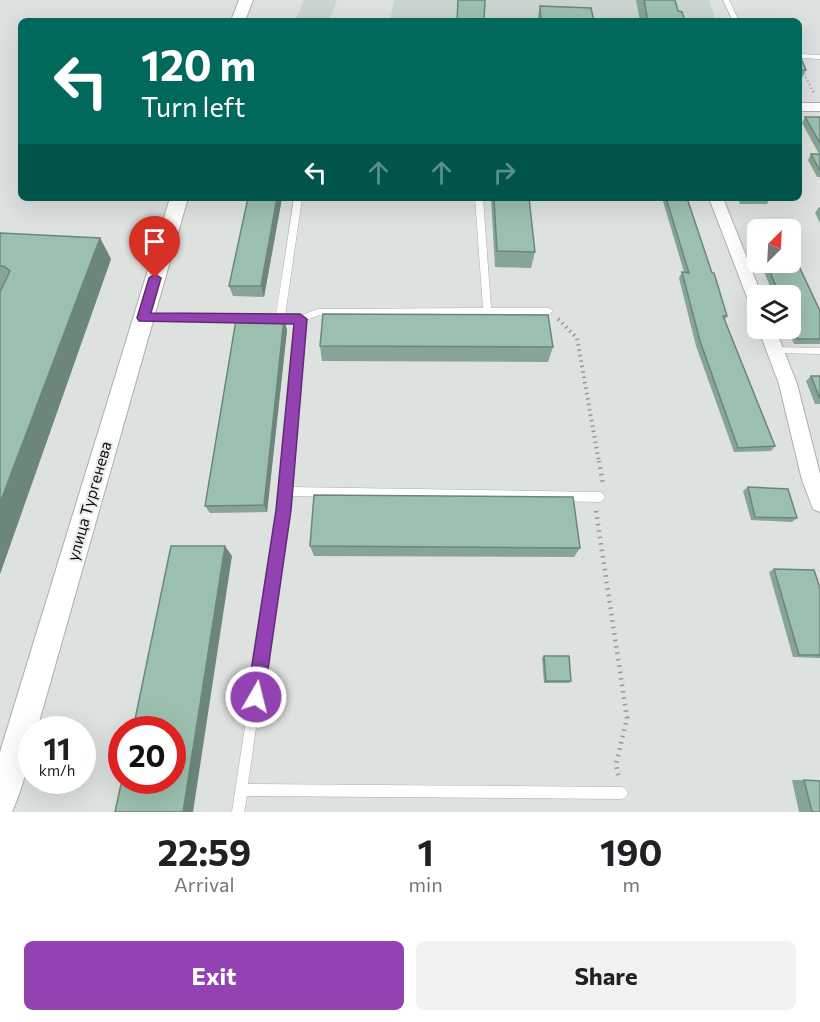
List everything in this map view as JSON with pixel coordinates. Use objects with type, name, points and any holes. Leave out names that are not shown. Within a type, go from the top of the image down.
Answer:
[{"type":"street","points":[[239,18],[246,0]]},
{"type":"street","points":[[802,106],[817,101]]},
{"type":"street","name":"улица Тургенева","points":[[0,803],[178,201]]},
{"type":"street","points":[[717,201],[750,285]]},
{"type":"street","points":[[770,339],[788,384],[820,503]]},
{"type":"lane","points":[[726,0],[735,18]]},
{"type":"lane","points":[[802,56],[820,57]]},
{"type":"lane","points":[[280,319],[298,201]]},
{"type":"lane","points":[[479,201],[487,311]]},
{"type":"lane","points":[[144,318],[300,319],[318,312],[549,311]]},
{"type":"lane","points":[[238,812],[285,491],[300,319]]},
{"type":"lane","points":[[775,350],[820,351]]},
{"type":"lane","points":[[285,491],[600,497]]},
{"type":"lane","points":[[242,790],[622,793]]},
{"type":"path","points":[[802,68],[817,101]]},
{"type":"path","points":[[549,311],[577,338],[603,482],[596,513],[627,718],[616,764],[622,793]]},
{"type":"shaded area","points":[[304,0],[337,0],[330,18],[296,18]]},
{"type":"shaded area","points":[[394,0],[709,0],[715,18],[391,18]]},
{"type":"building","points":[[458,0],[485,0],[484,18],[457,18]]},
{"type":"building","points":[[644,0],[675,0],[678,11],[682,12],[684,18],[647,18]]},
{"type":"building","points":[[540,6],[591,8],[593,18],[541,18]]},
{"type":"building","points":[[805,117],[820,117],[820,143]]},
{"type":"building","points":[[811,154],[820,154],[820,171]]},
{"type":"building","points":[[247,201],[276,201],[261,286],[229,286]]},
{"type":"building","points":[[494,201],[529,201],[535,252],[497,251]]},
{"type":"building","points":[[667,201],[688,201],[727,316],[723,316],[775,446],[738,448],[700,341],[682,272],[689,273]]},
{"type":"building","points":[[0,233],[100,238],[0,503],[0,292],[10,271],[0,266]]},
{"type":"building","points":[[801,270],[820,311],[820,339],[801,339],[801,285],[775,285],[771,273],[801,273]]},
{"type":"building","points":[[323,314],[548,315],[553,347],[320,346]]},
{"type":"building","points":[[284,319],[264,505],[205,506],[236,320]]},
{"type":"building","points":[[811,376],[820,376],[820,399]]},
{"type":"building","points":[[748,487],[788,489],[797,518],[755,517]]},
{"type":"building","points":[[314,495],[573,497],[580,548],[310,546]]},
{"type":"building","points":[[171,546],[225,546],[186,793],[186,716],[136,716]]},
{"type":"building","points":[[774,569],[814,570],[820,588],[820,655],[799,655]]},
{"type":"building","points":[[544,656],[569,656],[571,681],[546,681]]},
{"type":"building","points":[[804,780],[820,781],[820,812],[812,812]]},
{"type":"building","points":[[119,794],[186,794],[183,812],[115,812]]},
{"type":"route","points":[[155,278],[144,318],[300,319],[283,510],[256,697]]}]
